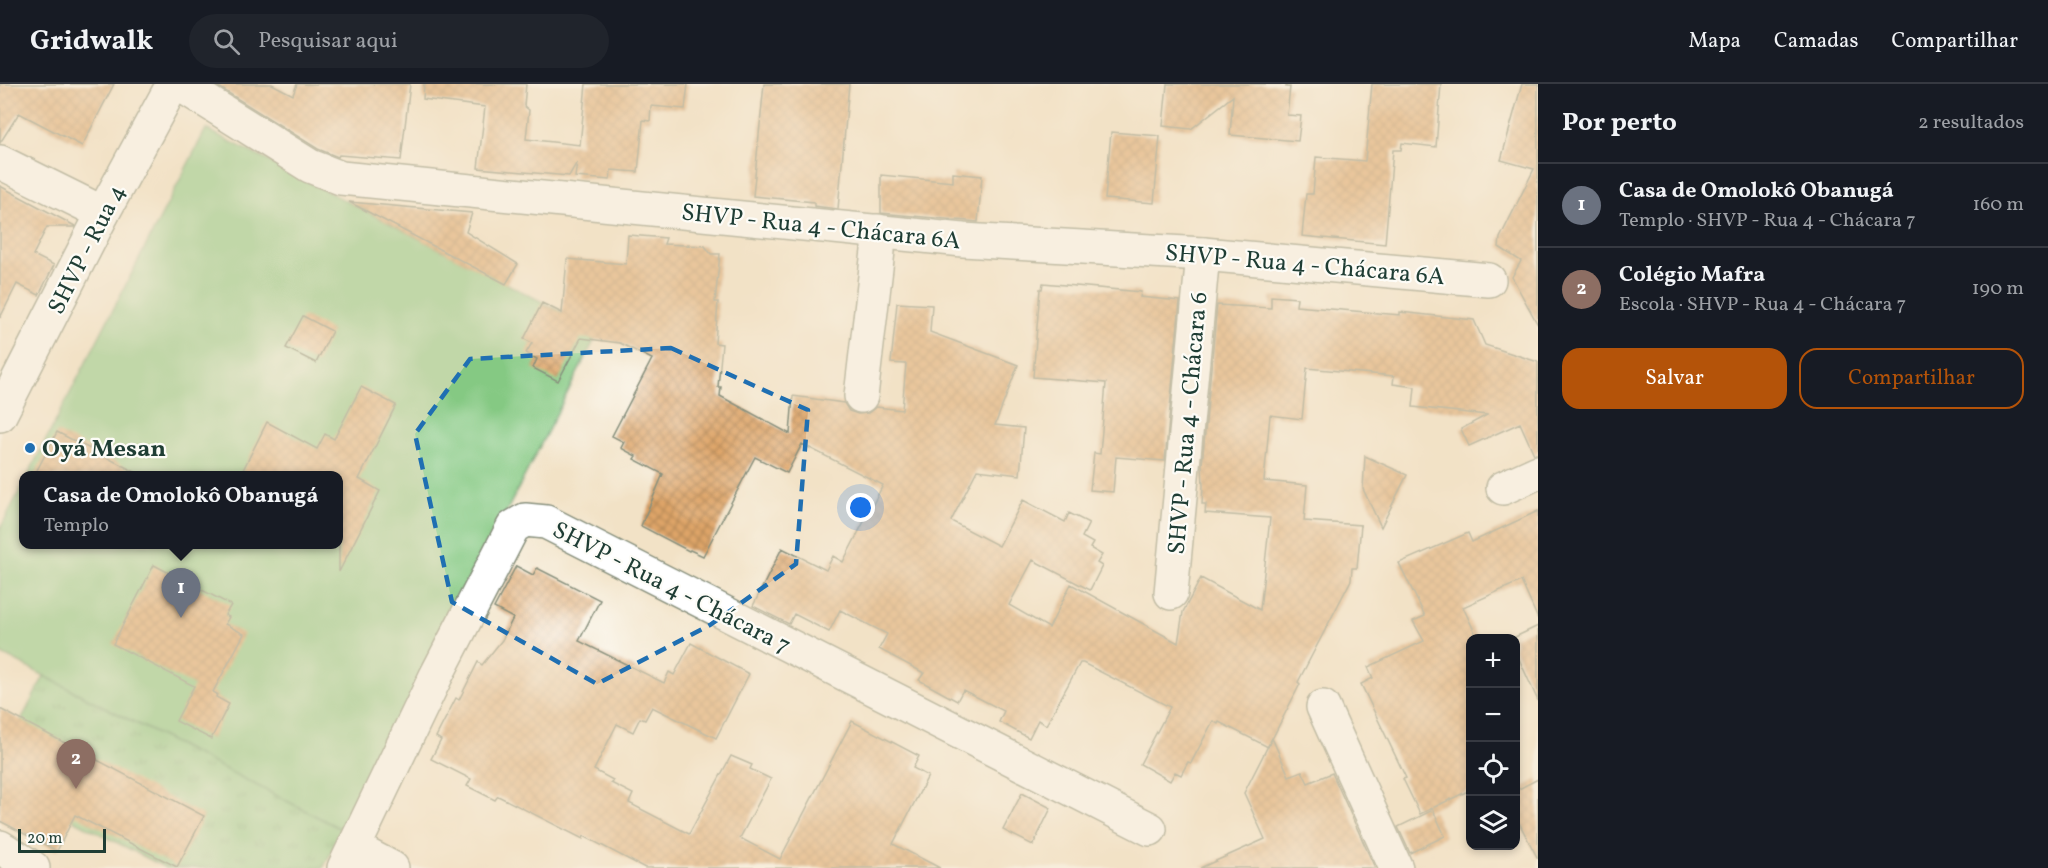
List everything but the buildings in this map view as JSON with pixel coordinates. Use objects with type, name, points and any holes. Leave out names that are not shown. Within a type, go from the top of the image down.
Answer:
[{"type":"street","name":"SHVP - Rua 4","points":[[0,415],[103,213],[173,84]]},
{"type":"street","name":"SHVP - Rua 4 - Chácara 6A","points":[[179,84],[310,166],[341,178],[963,240],[1203,254],[1489,280]]},
{"type":"street","points":[[0,162],[103,213]]},
{"type":"street","points":[[861,396],[878,251],[878,231]]},
{"type":"street","name":"SHVP - Rua 4 - Chácara 6","points":[[1171,593],[1203,254]]},
{"type":"street","points":[[1503,488],[1538,472]]},
{"type":"street","name":"SHVP - Rua 4 - Chácara 7","points":[[392,868],[349,858],[436,676],[513,527],[525,520],[546,522],[1150,830]]},
{"type":"street","points":[[1323,707],[1396,868]]},
{"type":"street","points":[[0,847],[33,868]]},
{"type":"highlighted area","points":[[671,348],[808,410],[796,564],[710,625],[597,684],[452,602],[415,434],[470,359]]},
{"type":"green space","points":[[206,129],[599,331],[343,830],[0,653],[0,529],[19,492],[19,549],[343,549],[343,471],[30,471]]},
{"type":"green space","points":[[44,676],[343,830],[323,868],[166,868],[0,782],[0,761]]},
{"type":"place","name":"Oyá Mesan","points":[[30,448]]},
{"type":"place","name":"Casa de Omolokô Obanugá","points":[[181,618]]},
{"type":"place","name":"Colégio Mafra","points":[[76,789]]}]
